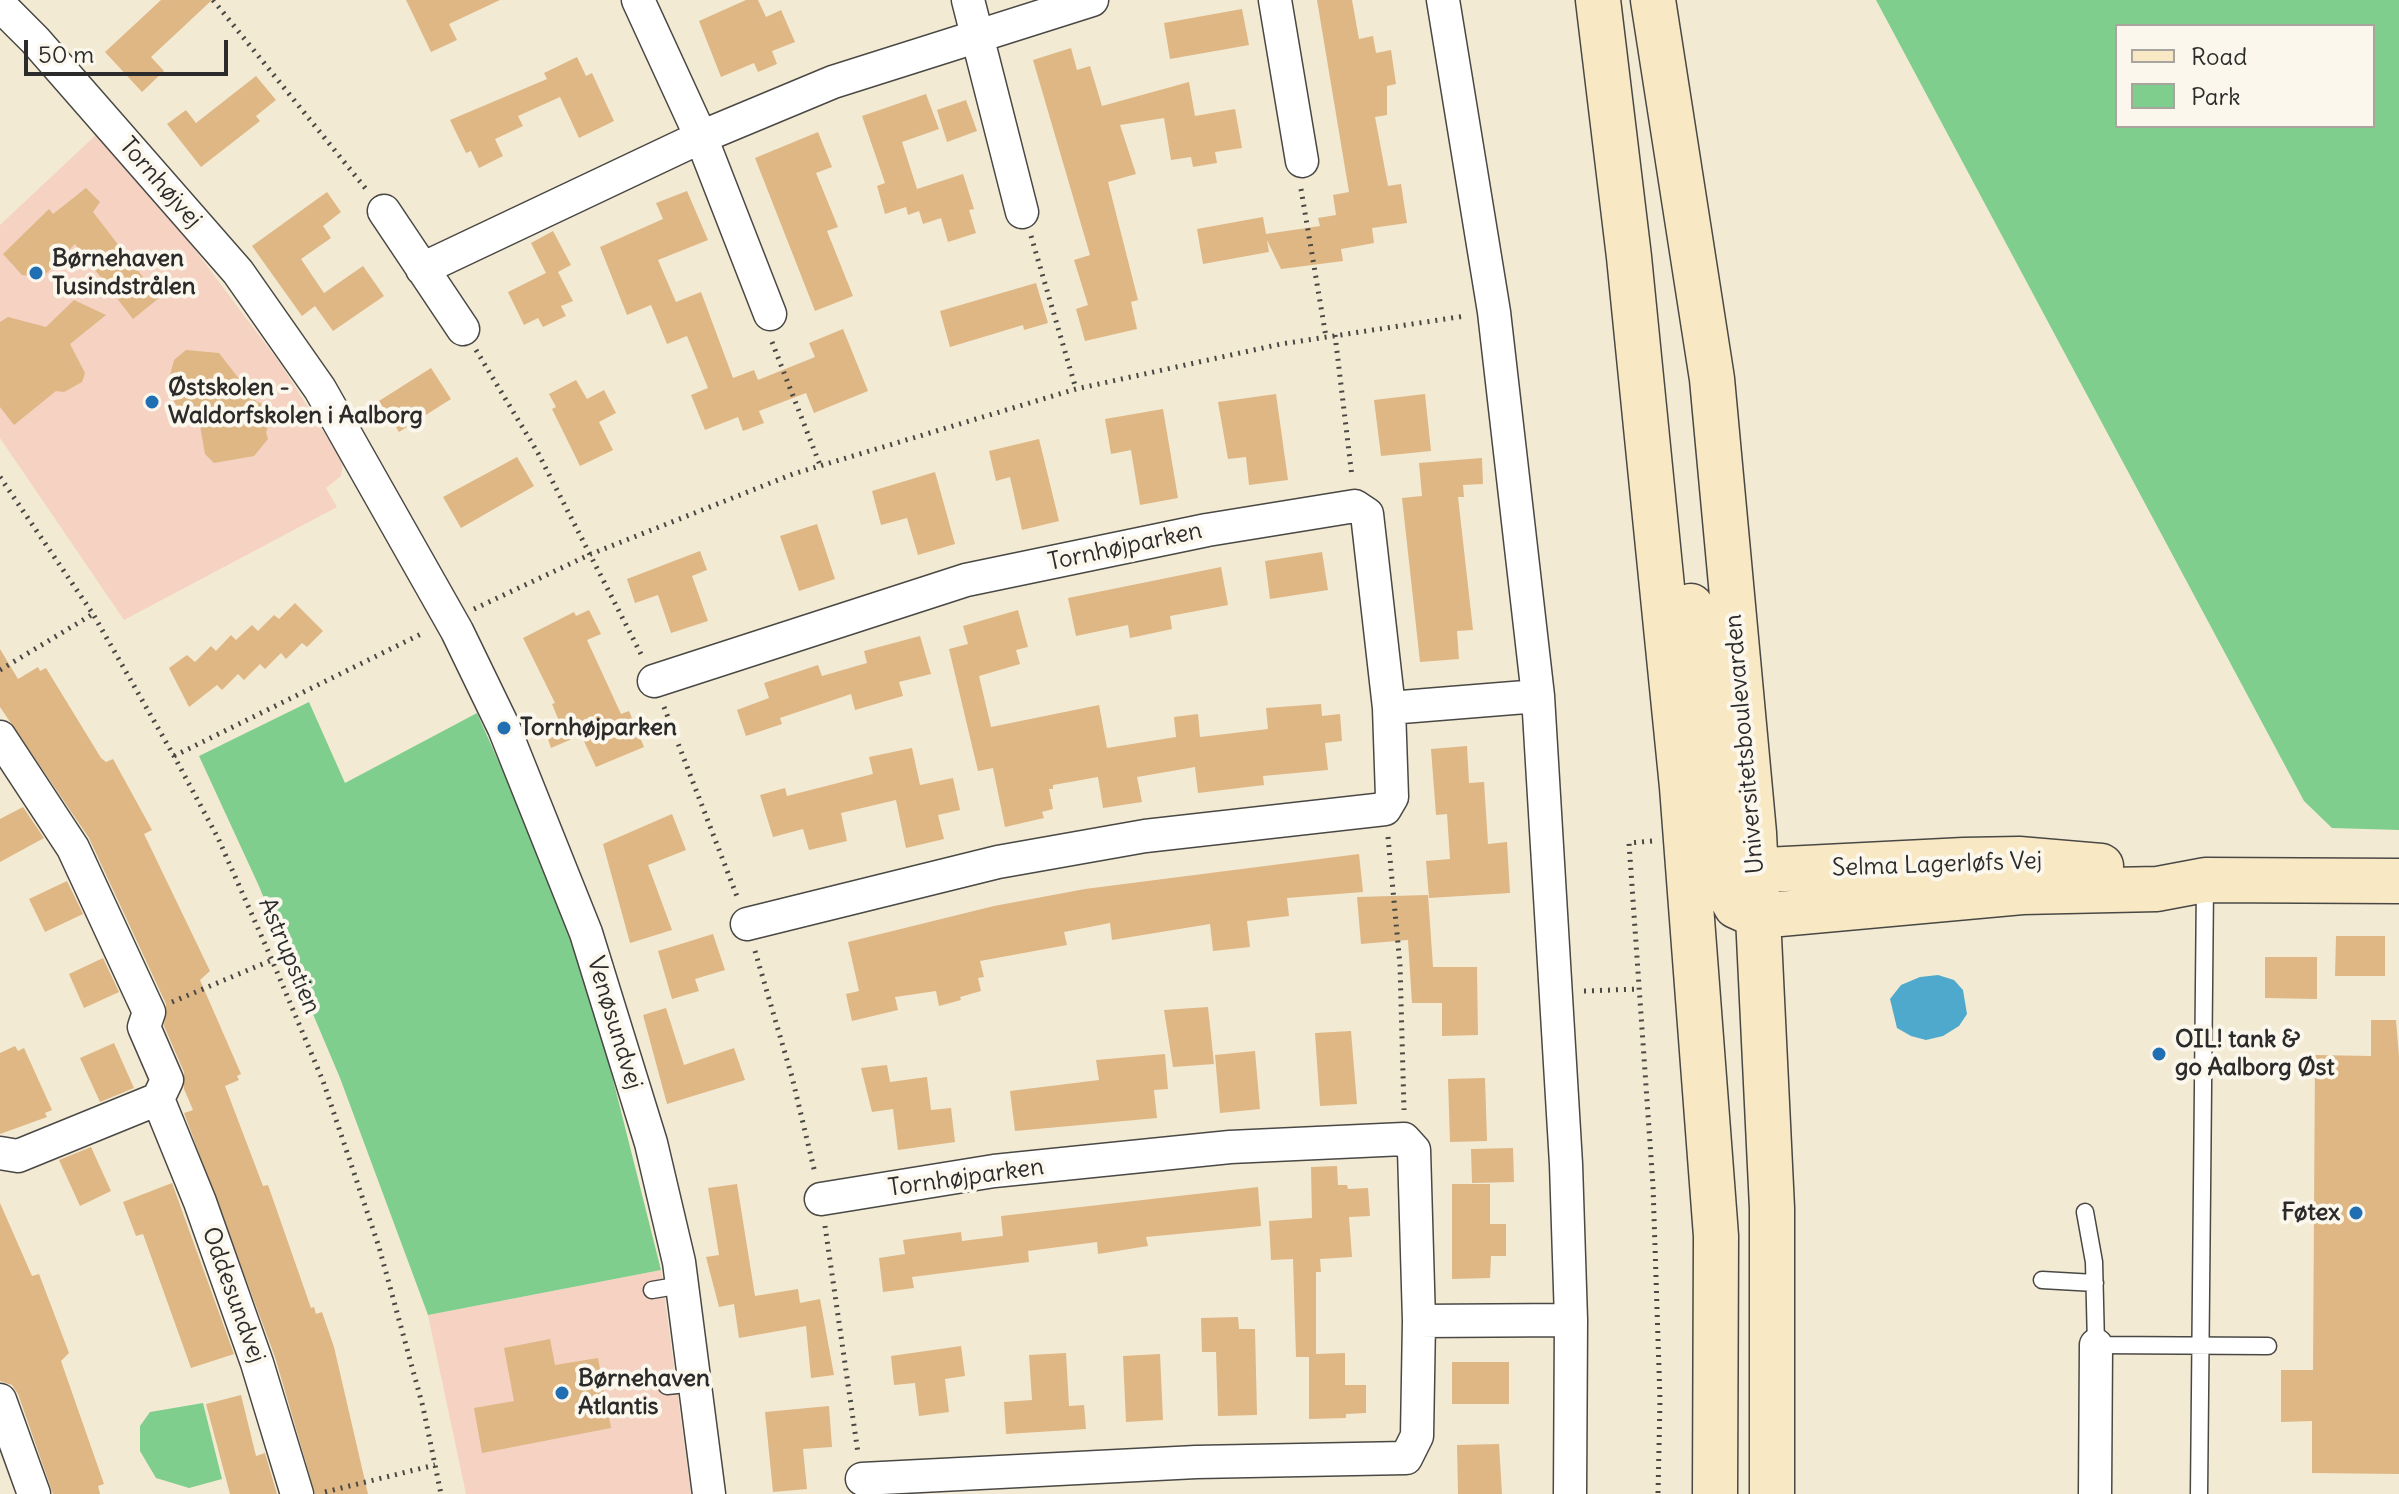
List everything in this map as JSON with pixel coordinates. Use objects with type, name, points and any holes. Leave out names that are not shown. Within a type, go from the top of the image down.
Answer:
[{"type":"main road","points":[[1598,0],[1606,42],[1672,675],[1716,1236],[1715,1494]]},
{"type":"main road","name":"Universitetsboulevarden","points":[[1653,0],[1712,379],[1739,872],[1758,916],[1772,1208],[1772,1494]]},
{"type":"main road","points":[[1648,433],[1665,477],[1739,872],[1704,885],[1690,915]]},
{"type":"main road","name":"Selma Lagerløfs Vej","points":[[1739,872],[2019,859],[2162,868],[2205,880]]},
{"type":"main road","name":"Selma Lagerløfs Vej","points":[[1758,916],[2022,892],[2157,889],[2205,880],[2399,881]]},
{"type":"main road","points":[[1794,1494],[1790,1151],[1781,968],[1791,938],[1800,929],[1831,911]]},
{"type":"street","points":[[638,0],[701,137],[770,314]]},
{"type":"street","points":[[968,0],[980,33],[1022,212]]},
{"type":"street","points":[[422,269],[701,137],[833,82],[1092,0]]},
{"type":"street","points":[[1275,0],[1302,161]]},
{"type":"street","points":[[1443,0],[1494,312],[1538,696],[1557,992],[1571,1320],[1570,1494]]},
{"type":"street","name":"Tornhøjvej","points":[[0,5],[35,40],[238,272],[320,389],[428,578]]},
{"type":"street","points":[[384,211],[463,329]]},
{"type":"street","points":[[747,924],[998,862],[1145,836],[1385,809],[1392,797],[1389,708],[1367,514],[1355,506]]},
{"type":"street","name":"Tornhøjparken","points":[[654,681],[966,580],[1207,530],[1355,506]]},
{"type":"street","name":"Venøsundvej","points":[[428,578],[504,728],[586,933],[651,1143],[681,1384],[709,1494]]},
{"type":"street","points":[[1389,708],[1538,696]]},
{"type":"street","name":"Oddesundvej","points":[[0,737],[73,848],[149,1012],[144,1027],[167,1080],[158,1099],[200,1202],[257,1363],[297,1494]]},
{"type":"street","points":[[0,1153],[18,1156],[158,1099]]},
{"type":"street","points":[[862,1479],[1196,1462],[1406,1458],[1417,1436],[1419,1321],[1414,1150],[1404,1139]]},
{"type":"street","name":"Tornhøjparken","points":[[821,1199],[1009,1170],[1230,1147],[1404,1139]]},
{"type":"street","points":[[1419,1321],[1571,1320]]},
{"type":"street","points":[[2095,1494],[2096,1345]]},
{"type":"street","points":[[0,1400],[34,1494]]},
{"type":"lane","points":[[2199,1494],[2205,880]]},
{"type":"lane","points":[[2085,1212],[2091,1231],[2096,1345],[2268,1346]]},
{"type":"lane","points":[[2042,1280],[2095,1283]]},
{"type":"path","points":[[213,0],[384,211]]},
{"type":"path","points":[[1302,161],[1300,185],[1326,337]]},
{"type":"path","points":[[1022,212],[1076,389]]},
{"type":"path","points":[[174,756],[591,554],[820,465],[1076,389],[1335,335],[1494,312]]},
{"type":"path","points":[[770,314],[771,339],[820,465]]},
{"type":"path","points":[[463,329],[538,453],[654,681],[747,924],[792,1077],[821,1199],[862,1479]]},
{"type":"path","points":[[1335,335],[1355,506]]},
{"type":"path","name":"Astrupstien","points":[[0,477],[93,614],[174,756],[218,838],[272,960],[323,1081],[379,1247],[423,1407],[441,1494]]},
{"type":"path","points":[[0,670],[93,614]]},
{"type":"path","points":[[1385,809],[1400,965],[1404,1139]]},
{"type":"path","points":[[149,1012],[272,960]]},
{"type":"path","points":[[1557,992],[1639,989],[1657,1281],[1658,1494]]},
{"type":"path","points":[[316,1494],[435,1465]]},
{"type":"shaded area","name":"Østskolen - Waldorfskolen i Aalborg","points":[[98,133],[174,222],[282,366],[343,463],[341,476],[326,488],[337,507],[124,620],[0,438],[0,225]]},
{"type":"shaded area","name":"Børnehaven Atlantis","points":[[661,1270],[691,1494],[466,1494],[428,1315]]},
{"type":"green space","points":[[1876,0],[2399,0],[2399,830],[2332,828],[2304,801]]},
{"type":"green space","points":[[309,702],[345,783],[477,713],[537,848],[596,1012],[661,1270],[428,1315],[340,1078],[258,884],[199,756]]},
{"type":"green space","points":[[203,1403],[222,1479],[189,1488],[156,1478],[140,1451],[140,1426],[150,1412]]},
{"type":"water","points":[[1938,975],[1954,980],[1963,990],[1967,1014],[1959,1026],[1943,1036],[1926,1040],[1897,1028],[1890,999],[1901,985],[1920,977]]},
{"type":"building","points":[[161,0],[212,0],[151,57],[164,71],[142,92],[105,52]]},
{"type":"building","points":[[406,0],[500,0],[449,24],[457,40],[431,52]]},
{"type":"building","points":[[746,0],[758,0],[766,17],[781,10],[795,42],[772,51],[777,64],[758,72],[754,63],[721,77],[699,21]]},
{"type":"building","points":[[1317,0],[1352,0],[1359,39],[1373,36],[1376,53],[1391,50],[1396,84],[1387,86],[1387,115],[1375,117],[1388,186],[1401,184],[1407,223],[1372,228],[1374,243],[1341,249],[1343,261],[1281,269],[1267,240],[1269,252],[1203,264],[1197,229],[1263,217],[1266,234],[1320,226],[1318,218],[1336,215],[1333,195],[1349,192]]},
{"type":"building","points":[[1242,9],[1249,45],[1170,59],[1164,23]]},
{"type":"building","points":[[1071,48],[1077,70],[1090,66],[1102,106],[1189,82],[1195,116],[1235,109],[1242,148],[1215,152],[1217,163],[1193,167],[1191,157],[1171,160],[1164,118],[1120,125],[1136,174],[1108,182],[1138,300],[1131,302],[1137,329],[1085,341],[1076,309],[1088,305],[1074,260],[1090,255],[1033,60]]},
{"type":"building","points":[[577,57],[586,76],[592,73],[614,121],[579,138],[560,97],[518,116],[523,126],[495,139],[503,156],[479,168],[471,151],[466,153],[450,120],[547,79],[544,73]]},
{"type":"building","points":[[256,76],[276,100],[256,116],[260,121],[201,167],[167,124],[186,110],[196,123]]},
{"type":"building","points":[[926,94],[939,129],[902,142],[917,189],[963,174],[974,209],[969,210],[976,233],[948,242],[941,218],[923,224],[919,211],[908,215],[906,207],[885,214],[877,186],[885,183],[862,116]]},
{"type":"building","points":[[966,100],[977,131],[947,142],[937,110]]},
{"type":"building","points":[[818,132],[832,167],[816,173],[838,227],[827,231],[853,296],[815,311],[755,158]]},
{"type":"building","points":[[86,188],[100,202],[93,212],[159,298],[133,319],[75,244],[43,277],[22,275],[3,254],[49,209],[53,214]]},
{"type":"building","points":[[687,191],[708,240],[658,260],[676,302],[701,292],[733,378],[754,370],[758,380],[815,357],[809,343],[843,329],[868,391],[814,413],[806,393],[759,411],[764,423],[743,431],[738,417],[705,430],[691,395],[708,388],[687,336],[667,344],[651,305],[627,315],[600,247],[663,219],[656,203]]},
{"type":"building","points":[[327,192],[341,212],[323,226],[331,238],[301,259],[324,293],[363,266],[384,296],[333,331],[315,306],[302,316],[252,246]]},
{"type":"building","points":[[553,231],[571,265],[558,272],[573,301],[561,306],[566,316],[543,327],[538,318],[524,325],[508,292],[546,273],[531,243]]},
{"type":"building","points":[[1036,283],[1048,323],[1024,330],[1023,325],[950,347],[940,311]]},
{"type":"building","points":[[74,300],[106,315],[70,344],[85,373],[82,382],[64,392],[56,391],[14,425],[0,407],[0,322],[8,317],[46,327]]},
{"type":"building","points":[[186,350],[219,353],[257,402],[268,405],[273,417],[266,432],[268,439],[254,456],[214,463],[205,454],[199,420],[191,426],[166,390],[174,360]]},
{"type":"building","points":[[431,368],[451,399],[399,432],[379,401]]},
{"type":"building","points":[[576,380],[587,399],[604,390],[616,413],[599,422],[613,450],[580,466],[552,409],[556,407],[549,394]]},
{"type":"building","points":[[1276,394],[1288,480],[1249,485],[1246,457],[1228,459],[1218,402]]},
{"type":"building","points":[[1425,394],[1431,451],[1381,456],[1374,400]]},
{"type":"building","points":[[1163,409],[1178,498],[1140,505],[1131,450],[1111,454],[1105,419]]},
{"type":"building","points":[[1039,439],[1059,521],[1022,530],[1010,477],[996,481],[989,451]]},
{"type":"building","points":[[517,457],[534,486],[461,528],[443,497]]},
{"type":"building","points":[[1482,458],[1483,484],[1463,485],[1464,497],[1458,497],[1473,630],[1457,631],[1459,659],[1420,662],[1402,498],[1422,496],[1419,463]]},
{"type":"building","points":[[935,472],[955,544],[918,555],[907,518],[881,525],[872,491]]},
{"type":"building","points":[[817,524],[835,579],[799,591],[780,536]]},
{"type":"building","points":[[700,551],[707,570],[692,576],[708,621],[671,633],[658,595],[635,603],[627,579]]},
{"type":"building","points":[[1322,552],[1328,590],[1270,599],[1265,561]]},
{"type":"building","points":[[1221,567],[1228,605],[1170,616],[1172,629],[1130,638],[1128,625],[1076,636],[1068,598]]},
{"type":"building","points":[[295,603],[323,631],[307,647],[302,643],[286,659],[281,653],[265,669],[260,664],[244,680],[238,674],[222,690],[217,685],[189,707],[169,668],[187,655],[195,662],[211,646],[216,651],[231,635],[236,640],[252,625],[258,631],[274,615],[279,619]]},
{"type":"building","points":[[589,610],[601,634],[587,640],[621,714],[629,711],[644,747],[596,767],[581,735],[551,748],[544,727],[559,721],[552,704],[555,703],[523,638],[574,612],[576,616]]},
{"type":"building","points":[[1018,610],[1028,647],[1016,650],[1020,664],[979,676],[991,727],[1099,705],[1107,748],[1176,737],[1174,717],[1198,714],[1200,737],[1268,729],[1266,708],[1321,704],[1322,716],[1340,714],[1342,741],[1325,743],[1328,770],[1263,776],[1264,785],[1198,793],[1195,767],[1137,777],[1142,802],[1103,808],[1098,777],[1053,785],[1053,789],[1049,789],[1053,809],[1042,812],[1044,818],[1005,827],[993,768],[978,771],[949,649],[968,644],[963,626]]},
{"type":"building","points":[[920,636],[931,674],[899,682],[903,696],[855,710],[851,694],[780,718],[782,724],[746,736],[737,710],[769,698],[764,683],[818,665],[822,676],[867,663],[864,651]]},
{"type":"building","points":[[0,649],[18,679],[38,667],[40,671],[46,668],[101,758],[106,762],[113,759],[152,830],[144,834],[210,971],[200,980],[241,1074],[237,1076],[239,1080],[225,1086],[263,1186],[268,1185],[311,1308],[314,1307],[316,1314],[322,1312],[334,1347],[368,1494],[315,1494],[275,1357],[184,1113],[193,1110],[184,1089],[184,1072],[164,1026],[166,1004],[89,838],[0,707]]},
{"type":"building","points":[[1467,746],[1469,783],[1484,782],[1488,844],[1507,842],[1510,893],[1429,898],[1426,861],[1450,859],[1447,814],[1436,815],[1431,749]]},
{"type":"building","points":[[912,748],[920,785],[953,778],[960,810],[938,815],[944,839],[906,848],[896,800],[841,813],[847,841],[809,850],[803,829],[773,837],[760,795],[785,788],[787,796],[873,774],[869,757]]},
{"type":"building","points":[[23,807],[44,838],[0,862],[0,819]]},
{"type":"building","points":[[672,814],[686,850],[648,865],[672,930],[630,943],[603,844]]},
{"type":"building","points":[[1359,854],[1363,892],[1287,898],[1289,916],[1247,921],[1250,947],[1213,951],[1210,924],[1112,940],[1110,923],[1064,932],[1067,945],[980,961],[984,977],[978,978],[981,991],[960,997],[961,1000],[939,1006],[936,991],[895,997],[898,1010],[852,1021],[846,994],[859,991],[848,942],[994,906],[1085,889]]},
{"type":"building","points":[[67,881],[83,914],[45,932],[29,899]]},
{"type":"building","points":[[1428,895],[1433,967],[1477,967],[1478,1035],[1442,1036],[1442,1003],[1412,1003],[1408,940],[1361,944],[1357,897]]},
{"type":"building","points":[[713,934],[725,970],[695,979],[699,991],[672,999],[658,951]]},
{"type":"building","points":[[2336,936],[2385,936],[2385,976],[2335,976]]},
{"type":"building","points":[[2265,957],[2317,957],[2317,999],[2265,998]]},
{"type":"building","points":[[103,958],[119,992],[84,1008],[69,974]]},
{"type":"building","points":[[1208,1007],[1214,1064],[1173,1067],[1164,1010]]},
{"type":"building","points":[[666,1008],[684,1065],[734,1048],[745,1080],[667,1104],[643,1015]]},
{"type":"building","name":"Føtex","points":[[2371,1020],[2396,1020],[2399,1056],[2399,1474],[2312,1473],[2312,1421],[2281,1422],[2281,1370],[2313,1370],[2315,1055],[2371,1056]]},
{"type":"building","points":[[1351,1031],[1357,1104],[1320,1106],[1315,1033]]},
{"type":"building","points":[[114,1043],[134,1088],[100,1102],[80,1058]]},
{"type":"building","points":[[15,1046],[18,1051],[24,1048],[52,1110],[45,1113],[47,1117],[0,1134],[0,1053]]},
{"type":"building","points":[[1255,1051],[1260,1109],[1220,1113],[1215,1055]]},
{"type":"building","points":[[1165,1054],[1168,1089],[1154,1090],[1157,1118],[1015,1131],[1010,1091],[1099,1080],[1096,1060]]},
{"type":"building","points":[[887,1065],[890,1082],[927,1077],[931,1110],[951,1108],[955,1142],[898,1150],[893,1109],[872,1112],[861,1068]]},
{"type":"building","points":[[1485,1078],[1487,1141],[1450,1142],[1448,1079]]},
{"type":"building","points":[[91,1147],[111,1191],[80,1206],[59,1160]]},
{"type":"building","points":[[1513,1148],[1514,1182],[1472,1183],[1471,1149]]},
{"type":"building","points":[[1337,1166],[1338,1185],[1347,1185],[1348,1189],[1368,1188],[1370,1216],[1349,1217],[1352,1257],[1320,1259],[1321,1272],[1316,1272],[1316,1354],[1345,1353],[1345,1385],[1366,1385],[1366,1413],[1346,1414],[1346,1418],[1309,1419],[1309,1357],[1296,1357],[1293,1259],[1271,1260],[1269,1221],[1312,1218],[1311,1167]]},
{"type":"building","points":[[172,1183],[234,1354],[191,1368],[143,1234],[136,1236],[123,1202]]},
{"type":"building","points":[[737,1184],[755,1296],[798,1289],[800,1303],[820,1299],[834,1375],[811,1378],[806,1326],[739,1338],[734,1304],[719,1307],[706,1257],[719,1255],[708,1188]]},
{"type":"building","points":[[1452,1184],[1490,1184],[1490,1224],[1506,1224],[1506,1256],[1491,1256],[1490,1278],[1452,1279]]},
{"type":"building","points":[[1258,1187],[1261,1226],[1146,1237],[1148,1246],[1098,1254],[1097,1242],[1028,1251],[1029,1262],[912,1277],[914,1288],[883,1292],[879,1258],[905,1254],[903,1240],[961,1232],[962,1241],[1003,1236],[1001,1216]]},
{"type":"building","points":[[0,1203],[32,1276],[39,1274],[69,1353],[61,1361],[104,1484],[98,1486],[100,1494],[53,1494],[18,1394],[12,1385],[0,1381]]},
{"type":"building","points":[[1238,1317],[1239,1329],[1255,1329],[1257,1415],[1218,1416],[1216,1352],[1202,1352],[1201,1318]]},
{"type":"building","points":[[550,1339],[555,1365],[598,1358],[611,1428],[482,1453],[474,1408],[514,1401],[504,1348]]},
{"type":"building","points":[[961,1346],[965,1376],[945,1379],[949,1412],[919,1416],[915,1383],[894,1385],[891,1356]]},
{"type":"building","points":[[1066,1353],[1069,1406],[1084,1405],[1086,1429],[1006,1434],[1004,1402],[1032,1400],[1029,1355]]},
{"type":"building","points":[[1160,1354],[1163,1420],[1126,1422],[1123,1356]]},
{"type":"building","points":[[1452,1362],[1509,1362],[1509,1404],[1452,1404]]},
{"type":"building","points":[[241,1395],[256,1456],[265,1453],[277,1494],[230,1494],[206,1404]]},
{"type":"building","points":[[829,1406],[832,1447],[803,1449],[807,1489],[773,1492],[765,1412]]},
{"type":"building","points":[[1499,1444],[1502,1494],[1458,1494],[1457,1445]]},
{"type":"place","name":"Børnehaven Tusindstrålen","points":[[36,273]]},
{"type":"place","name":"Østskolen - Waldorfskolen i Aalborg","points":[[152,402]]},
{"type":"place","name":"Tornhøjparken","points":[[504,728]]},
{"type":"place","name":"OIL! tank & go Aalborg Øst","points":[[2159,1054]]},
{"type":"place","name":"Føtex","points":[[2356,1213]]},
{"type":"place","name":"Børnehaven Atlantis","points":[[562,1393]]}]
